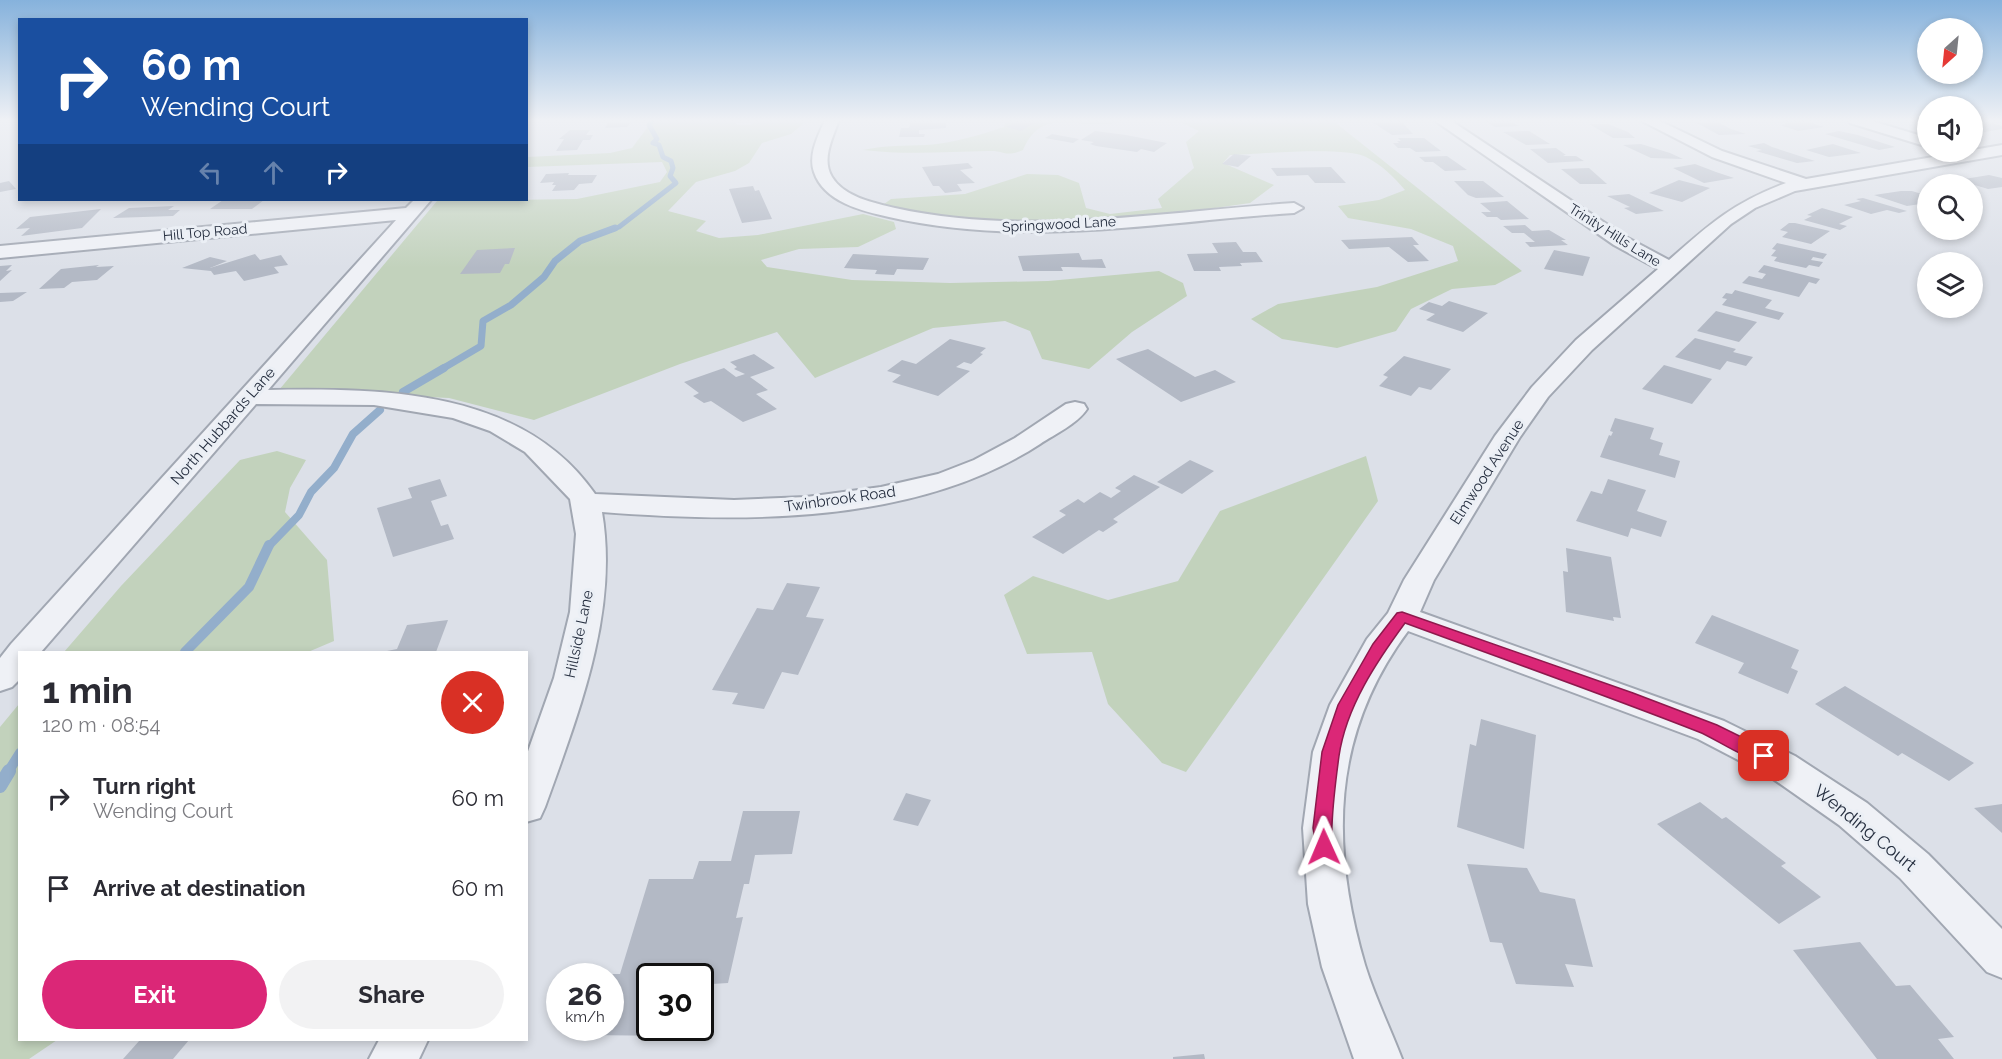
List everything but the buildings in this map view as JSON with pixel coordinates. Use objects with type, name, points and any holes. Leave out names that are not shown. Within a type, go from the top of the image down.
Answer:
[{"type":"street","name":"Springwood Lane","points":[[820,169],[822,176],[830,186],[853,201],[914,218],[953,224],[1023,228],[1294,208]]},
{"type":"street","name":"Trinity Hills Lane","points":[[1515,169],[1620,241],[1671,269]]},
{"type":"street","points":[[1762,169],[1804,184]]},
{"type":"street","name":"Elmwood Avenue","points":[[1378,1059],[1344,967],[1329,904],[1322,828],[1331,752],[1347,705],[1379,647],[1402,616],[1419,580],[1508,436],[1540,392],[1584,345],[1725,220],[1749,204],[1804,184],[1880,169]]},
{"type":"street","name":"Hill Top Road","points":[[0,252],[416,206]]},
{"type":"street","name":"North Hubbards Lane","points":[[24,651],[416,206]]},
{"type":"street","points":[[249,397],[327,396],[385,399],[456,411],[479,418],[520,437],[538,449],[555,464],[586,502]]},
{"type":"street","name":"Twinbrook Road","points":[[586,502],[679,510],[754,510],[836,503],[912,489],[970,472],[1015,450],[1075,409]]},
{"type":"street","name":"Hillside Lane","points":[[528,802],[564,705],[585,621],[591,574],[586,502]]},
{"type":"street","name":"Wending Court","points":[[1402,616],[1711,730],[1782,766],[1853,813],[1914,866],[2002,958]]},
{"type":"street","points":[[0,679],[18,659]]},
{"type":"street","points":[[393,1059],[404,1041]]},
{"type":"green space","points":[[666,169],[738,169],[696,182],[668,211],[706,221],[696,231],[719,238],[758,235],[863,214],[894,222],[896,229],[858,247],[799,249],[761,260],[767,267],[852,280],[950,283],[1048,281],[1159,271],[1183,283],[1187,296],[1132,332],[1089,369],[1042,359],[1030,331],[1005,321],[933,328],[815,378],[777,332],[680,364],[534,420],[449,398],[279,390],[437,201],[577,199],[660,182],[667,172]]},
{"type":"green space","points":[[1192,169],[1238,169],[1274,185],[1250,203],[1180,213],[1084,222],[961,219],[880,207],[891,199],[965,194],[1027,174],[1058,175],[1079,183],[1086,208],[1110,214],[1162,208],[1158,199]]},
{"type":"green space","points":[[1384,169],[1394,169],[1522,271],[1495,285],[1452,289],[1411,309],[1396,331],[1337,348],[1282,339],[1251,319],[1278,304],[1377,287],[1458,261],[1453,246],[1411,229],[1348,218],[1338,206],[1379,200],[1405,190]]},
{"type":"green space","points":[[277,451],[306,460],[290,488],[285,512],[327,560],[334,641],[310,651],[65,651],[121,586],[240,460]]},
{"type":"green space","points":[[1366,456],[1378,501],[1186,772],[1162,763],[1108,704],[1092,652],[1027,654],[1004,595],[1033,576],[1108,600],[1178,581],[1220,511]]},
{"type":"green space","points":[[18,705],[18,1041],[56,1041],[29,1059],[0,1059],[0,727]]},
{"type":"waterway","points":[[611,230],[619,227],[676,183],[670,176],[672,169]]},
{"type":"waterway","points":[[442,369],[481,346],[483,321],[511,305],[544,277],[555,261],[580,241],[615,228]]},
{"type":"waterway","points":[[403,392],[444,368]]},
{"type":"waterway","points":[[268,547],[299,515],[311,492],[334,468],[353,434],[380,410]]},
{"type":"waterway","points":[[186,651],[249,587],[268,547]]},
{"type":"waterway","points":[[8,772],[18,756]]},
{"type":"waterway","points":[[0,786],[9,771]]},
{"type":"route","points":[[1324,847],[1322,828],[1331,752],[1347,705],[1379,647],[1402,616],[1627,697],[1711,730],[1764,756]]}]
